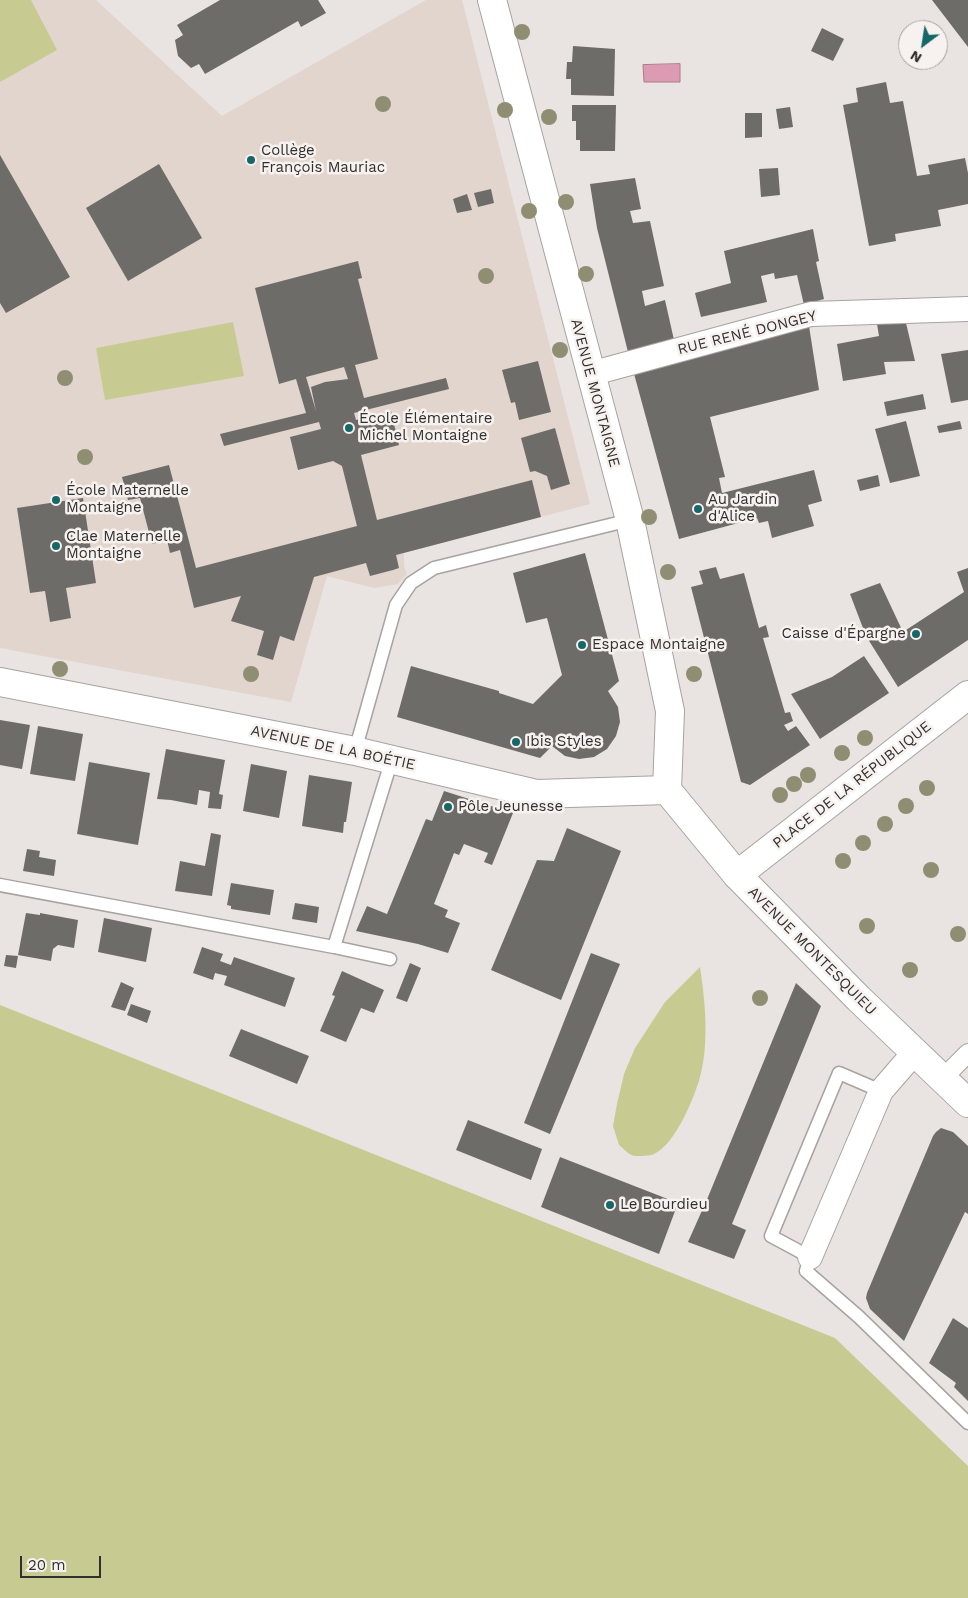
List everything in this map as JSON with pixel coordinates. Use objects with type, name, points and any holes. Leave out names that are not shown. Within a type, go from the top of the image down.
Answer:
[{"type":"main road","name":"AVENUE MONTAIGNE","points":[[492,0],[630,520],[670,711],[667,790]]},
{"type":"main road","name":"AVENUE DE LA BOÉTIE","points":[[0,682],[355,751],[537,794],[667,790]]},
{"type":"main road","name":"PLACE DE LA RÉPUBLIQUE","points":[[737,875],[968,695]]},
{"type":"main road","name":"AVENUE MONTESQUIEU","points":[[667,790],[737,875],[823,964],[914,1053],[968,1102]]},
{"type":"street","name":"RUE RENÉ DONGEY","points":[[590,374],[811,314],[968,309]]},
{"type":"street","points":[[810,1257],[880,1091],[914,1053]]},
{"type":"street","points":[[943,1078],[968,1053]]},
{"type":"lane","points":[[355,751],[396,605],[411,583],[434,568],[630,520]]},
{"type":"lane","points":[[334,947],[392,759]]},
{"type":"lane","points":[[0,885],[334,947],[390,960]]},
{"type":"lane","points":[[880,1091],[839,1072],[771,1236],[810,1257],[806,1271],[859,1317],[968,1423]]},
{"type":"shaded area","points":[[0,0],[96,0],[222,116],[426,0],[462,0],[590,504],[404,553],[404,566],[407,574],[398,584],[374,588],[327,576],[291,702],[0,648]]},
{"type":"shaded area","points":[[680,64],[680,82],[644,82],[643,65]]},
{"type":"green space","points":[[0,0],[31,0],[57,50],[0,82]]},
{"type":"green space","points":[[233,322],[244,376],[105,400],[96,348]]},
{"type":"green space","points":[[700,967],[705,1006],[706,1034],[701,1073],[694,1094],[684,1118],[670,1141],[652,1155],[635,1156],[619,1145],[613,1126],[624,1074],[635,1048],[665,1002]]},
{"type":"green space","points":[[0,1005],[835,1338],[968,1466],[968,1598],[0,1598]]},
{"type":"building","points":[[220,0],[318,0],[326,13],[301,27],[298,21],[205,74],[199,64],[191,68],[178,56],[175,40],[183,35],[177,25]]},
{"type":"building","points":[[932,0],[968,0],[968,47],[948,20]]},
{"type":"building","points":[[822,28],[844,39],[833,61],[811,51]]},
{"type":"building","points":[[573,46],[615,49],[614,96],[571,95],[571,79],[566,79],[567,62],[572,62]]},
{"type":"building","points":[[886,82],[890,103],[903,101],[917,176],[930,174],[928,165],[965,158],[968,173],[968,204],[938,210],[941,226],[895,234],[896,241],[869,246],[843,105],[858,102],[856,88]]},
{"type":"building","points":[[572,105],[616,105],[615,151],[580,151],[580,140],[576,140],[576,121],[572,121]]},
{"type":"building","points":[[790,107],[793,127],[779,129],[776,109]]},
{"type":"building","points":[[745,113],[762,113],[762,137],[745,138]]},
{"type":"building","points":[[0,155],[70,277],[6,313],[0,303]]},
{"type":"building","points":[[159,164],[202,238],[128,281],[86,208]]},
{"type":"building","points":[[778,168],[780,195],[761,197],[759,169]]},
{"type":"building","points":[[635,178],[641,209],[630,211],[633,223],[650,221],[664,286],[642,291],[645,306],[665,300],[674,340],[628,352],[597,228],[590,184]]},
{"type":"building","points":[[491,189],[494,203],[478,207],[474,193]]},
{"type":"building","points":[[467,194],[472,210],[457,213],[453,199]]},
{"type":"building","points":[[813,229],[819,261],[816,262],[824,299],[804,305],[797,275],[775,279],[774,273],[761,276],[767,302],[701,317],[695,293],[731,283],[724,251]]},
{"type":"building","points":[[358,261],[362,278],[358,279],[378,359],[355,365],[364,398],[446,378],[449,389],[354,413],[356,420],[391,411],[399,445],[361,455],[377,520],[532,480],[541,517],[396,555],[399,568],[393,570],[370,576],[366,563],[314,577],[294,641],[280,636],[273,660],[257,655],[264,631],[231,621],[241,596],[194,608],[180,550],[170,553],[167,540],[152,544],[140,498],[128,500],[122,477],[169,465],[196,568],[357,526],[342,466],[333,461],[298,470],[290,437],[321,429],[319,422],[224,446],[220,434],[306,413],[296,379],[279,384],[255,288]],"holes":[[[344,367],[348,379],[325,382],[311,387],[316,411],[306,377]]]},
{"type":"building","points":[[906,323],[915,361],[884,362],[886,374],[843,381],[837,344],[879,336],[877,324]]},
{"type":"building","points":[[809,326],[819,390],[710,417],[725,477],[719,478],[722,493],[814,470],[822,501],[808,505],[814,526],[772,538],[768,521],[759,523],[757,518],[679,539],[633,370]]},
{"type":"building","points":[[968,350],[968,400],[951,403],[941,354]]},
{"type":"building","points":[[538,361],[551,412],[519,420],[515,402],[511,403],[502,370]]},
{"type":"building","points":[[923,394],[926,409],[887,416],[884,402]]},
{"type":"building","points":[[906,421],[920,476],[890,483],[875,429]]},
{"type":"building","points":[[960,421],[962,429],[939,433],[937,426]]},
{"type":"building","points":[[555,428],[570,484],[551,490],[547,476],[535,471],[530,472],[521,438]]},
{"type":"building","points":[[878,475],[880,486],[860,491],[857,480]]},
{"type":"building","name":"Clae Maternelle Montaigne","points":[[83,498],[96,583],[66,588],[71,618],[50,622],[45,591],[30,593],[17,508]]},
{"type":"building","name":"Espace Montaigne","points":[[585,553],[619,681],[608,691],[618,707],[620,722],[616,736],[607,749],[594,757],[579,759],[565,756],[552,746],[540,758],[397,717],[411,666],[499,691],[499,693],[533,704],[562,675],[547,618],[526,623],[513,573]]},
{"type":"building","points":[[716,567],[720,579],[744,573],[759,628],[766,625],[769,637],[763,638],[785,713],[790,712],[793,721],[784,725],[788,731],[796,726],[810,745],[750,785],[741,782],[691,587],[703,584],[699,571]]},
{"type":"building","name":"Caisse d'Épargne","points":[[968,568],[968,640],[898,687],[866,636],[850,594],[880,583],[903,632],[964,592],[957,572]]},
{"type":"building","points":[[864,656],[889,693],[820,739],[791,694],[832,677]]},
{"type":"building","points":[[0,720],[30,725],[22,769],[0,765]]},
{"type":"building","points":[[38,726],[83,734],[75,781],[30,774]]},
{"type":"building","points":[[166,749],[225,760],[219,794],[223,795],[221,809],[208,808],[210,792],[199,790],[197,805],[157,799]]},
{"type":"building","points":[[89,762],[150,773],[138,845],[77,834]]},
{"type":"building","points":[[251,764],[287,771],[279,818],[243,811]]},
{"type":"building","points":[[309,775],[352,782],[343,833],[302,826]]},
{"type":"building","points":[[444,791],[513,813],[492,865],[484,862],[488,853],[464,844],[459,855],[454,853],[434,904],[448,910],[445,917],[460,923],[448,953],[418,944],[356,931],[367,906],[387,914],[426,819],[432,821]]},
{"type":"building","points":[[567,828],[621,851],[561,1000],[491,970],[537,860],[554,861]]},
{"type":"building","points":[[211,833],[221,835],[212,896],[175,891],[180,861],[205,866]]},
{"type":"building","points":[[27,849],[40,851],[39,857],[56,860],[54,876],[23,871]]},
{"type":"building","points":[[231,883],[274,890],[270,915],[231,909],[231,906],[227,905]]},
{"type":"building","points":[[295,903],[319,907],[317,923],[292,919]]},
{"type":"building","points":[[26,913],[40,915],[40,913],[78,920],[74,948],[58,945],[53,949],[51,961],[18,955]]},
{"type":"building","points":[[104,918],[152,928],[146,962],[98,952]]},
{"type":"building","points":[[202,947],[223,954],[220,961],[231,965],[234,957],[295,978],[285,1007],[224,985],[227,976],[215,973],[213,980],[193,973]]},
{"type":"building","points":[[591,953],[620,964],[550,1134],[524,1123]]},
{"type":"building","points":[[6,955],[18,956],[16,968],[4,966]]},
{"type":"building","points":[[410,963],[421,968],[407,1002],[396,998]]},
{"type":"building","points":[[342,971],[384,990],[374,1013],[361,1008],[346,1042],[320,1031],[335,996],[332,995]]},
{"type":"building","points":[[121,982],[134,988],[125,1011],[111,1007]]},
{"type":"building","points":[[796,983],[821,1006],[732,1224],[746,1230],[734,1259],[688,1242]]},
{"type":"building","points":[[131,1004],[151,1011],[147,1023],[127,1015]]},
{"type":"building","points":[[241,1029],[309,1056],[297,1084],[229,1056]]},
{"type":"building","points":[[468,1120],[542,1149],[531,1180],[456,1150]]},
{"type":"building","points":[[941,1128],[953,1132],[968,1146],[968,1214],[965,1212],[904,1341],[870,1309],[866,1298],[933,1136]]},
{"type":"building","name":"Le Bourdieu","points":[[560,1157],[678,1203],[659,1254],[541,1207]]},
{"type":"building","points":[[953,1318],[968,1328],[968,1401],[954,1387],[956,1383],[929,1363]]},
{"type":"place","name":"Collège François Mauriac","points":[[251,160]]},
{"type":"place","name":"École Élémentaire Michel Montaigne","points":[[349,428]]},
{"type":"place","name":"École Maternelle Montaigne","points":[[56,500]]},
{"type":"place","name":"Au Jardin d'Alice","points":[[698,509]]},
{"type":"place","name":"Clae Maternelle Montaigne","points":[[56,546]]},
{"type":"place","name":"Caisse d'Épargne","points":[[916,634]]},
{"type":"place","name":"Espace Montaigne","points":[[582,645]]},
{"type":"place","name":"Ibis Styles","points":[[516,742]]},
{"type":"place","name":"Pôle Jeunesse","points":[[448,807]]},
{"type":"place","name":"Le Bourdieu","points":[[610,1205]]}]
